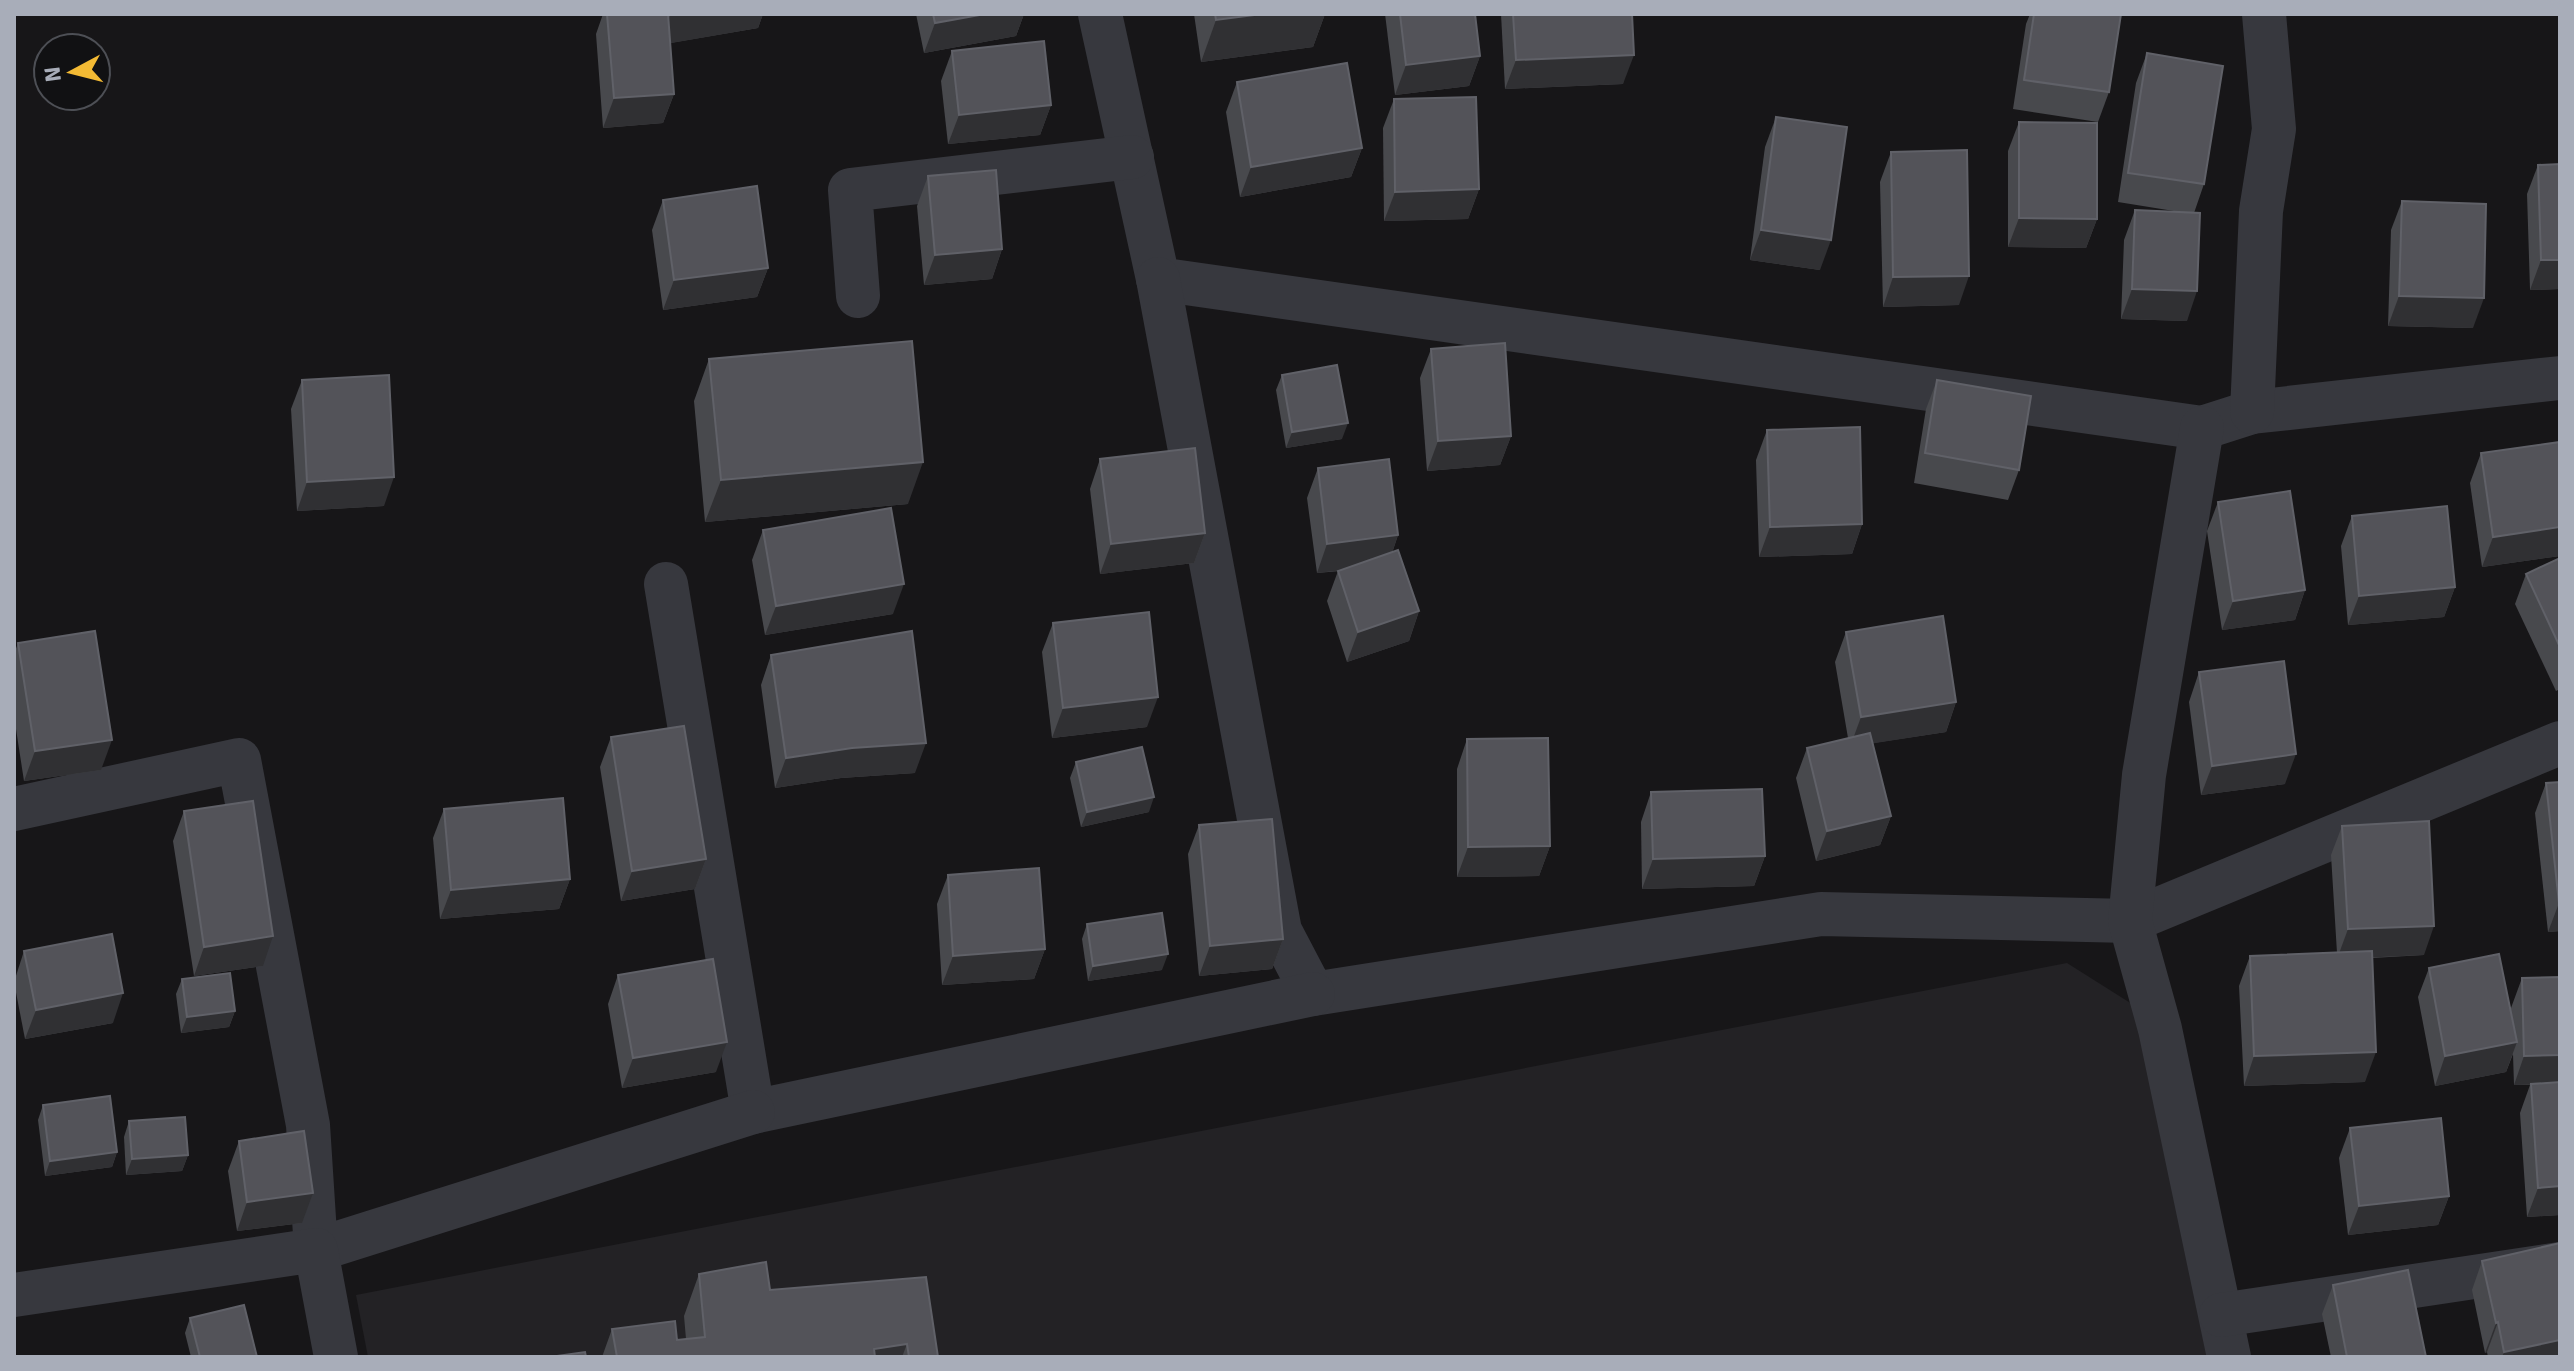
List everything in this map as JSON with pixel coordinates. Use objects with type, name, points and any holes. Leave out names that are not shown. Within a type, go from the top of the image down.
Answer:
[{"type":"street","points":[[1100,14],[1158,279],[1280,931],[1313,994]]},
{"type":"street","points":[[2252,412],[2261,211],[2274,129],[2264,14]]},
{"type":"street","points":[[858,296],[850,190],[1132,157]]},
{"type":"street","points":[[1158,279],[2202,428],[2252,412],[2560,378]]},
{"type":"street","points":[[2202,428],[2144,775],[2130,921],[2160,1029],[2225,1336],[2560,1264]]},
{"type":"street","points":[[666,584],[753,1112]]},
{"type":"street","points":[[14,1295],[316,1250],[753,1112],[1313,994],[1821,914],[2130,921],[2560,743]]},
{"type":"street","points":[[14,809],[239,760],[308,1125],[316,1250],[336,1357]]},
{"type":"shaded area","points":[[2067,963],[2151,1016],[2209,1357],[368,1357],[356,1295]]},
{"type":"building","points":[[607,14],[668,14],[674,94],[614,98]]},
{"type":"building","points":[[933,14],[985,14],[935,23]]},
{"type":"building","points":[[1215,14],[1262,14],[1216,20]]},
{"type":"building","points":[[1400,14],[1475,14],[1480,56],[1406,65]]},
{"type":"building","points":[[1513,14],[1632,14],[1634,55],[1516,60]]},
{"type":"building","points":[[2034,14],[2121,14],[2109,92],[2024,80]]},
{"type":"building","points":[[1044,41],[1051,105],[959,115],[952,51]]},
{"type":"building","points":[[2147,53],[2223,66],[2204,184],[2128,173]]},
{"type":"building","points":[[1347,63],[1362,148],[1251,167],[1237,82]]},
{"type":"building","points":[[1476,97],[1479,189],[1395,192],[1394,99]]},
{"type":"building","points":[[1776,117],[1847,127],[1831,240],[1761,230]]},
{"type":"building","points":[[2019,122],[2097,123],[2097,219],[2019,218]]},
{"type":"building","points":[[1967,150],[1969,276],[1893,277],[1891,152]]},
{"type":"building","points":[[2560,164],[2560,260],[2541,260],[2538,165]]},
{"type":"building","points":[[996,170],[1002,249],[935,255],[928,176]]},
{"type":"building","points":[[757,186],[768,268],[674,280],[663,200]]},
{"type":"building","points":[[2402,201],[2486,204],[2484,298],[2399,296]]},
{"type":"building","points":[[2135,210],[2200,213],[2197,291],[2132,289]]},
{"type":"building","points":[[912,341],[923,462],[721,480],[709,359]]},
{"type":"building","points":[[1505,343],[1511,436],[1438,441],[1431,349]]},
{"type":"building","points":[[1337,365],[1348,423],[1292,432],[1282,375]]},
{"type":"building","points":[[389,375],[394,477],[307,482],[302,380]]},
{"type":"building","points":[[1937,380],[2031,396],[2019,470],[1925,453]]},
{"type":"building","points":[[1860,427],[1862,524],[1770,527],[1767,430]]},
{"type":"building","points":[[2560,442],[2560,527],[2493,537],[2481,453]]},
{"type":"building","points":[[1195,448],[1205,533],[1111,544],[1100,459]]},
{"type":"building","points":[[1389,459],[1398,535],[1327,544],[1318,468]]},
{"type":"building","points":[[2290,491],[2305,590],[2233,601],[2218,502]]},
{"type":"building","points":[[2447,506],[2455,587],[2359,596],[2352,516]]},
{"type":"building","points":[[891,508],[904,584],[776,606],[763,530]]},
{"type":"building","points":[[1398,550],[1419,611],[1358,632],[1338,571]]},
{"type":"building","points":[[2560,558],[2560,647],[2526,574]]},
{"type":"building","points":[[1149,612],[1158,697],[1063,708],[1053,623]]},
{"type":"building","points":[[1943,616],[1956,702],[1861,717],[1846,632]]},
{"type":"building","points":[[95,631],[112,740],[35,751],[18,643]]},
{"type":"building","points":[[912,631],[926,743],[852,748],[786,758],[771,655]]},
{"type":"building","points":[[2284,661],[2296,754],[2212,766],[2199,672]]},
{"type":"building","points":[[684,726],[706,859],[632,871],[611,737]]},
{"type":"building","points":[[1870,733],[1891,816],[1827,831],[1807,748]]},
{"type":"building","points":[[1548,738],[1550,846],[1468,847],[1467,739]]},
{"type":"building","points":[[1142,747],[1154,797],[1087,812],[1076,762]]},
{"type":"building","points":[[2560,782],[2560,902],[2559,903],[2546,783]]},
{"type":"building","points":[[1762,789],[1765,856],[1653,859],[1651,792]]},
{"type":"building","points":[[563,798],[570,879],[451,890],[444,809]]},
{"type":"building","points":[[253,801],[273,936],[204,947],[184,811]]},
{"type":"building","points":[[1272,819],[1283,939],[1210,946],[1199,825]]},
{"type":"building","points":[[2429,821],[2434,926],[2348,929],[2342,826]]},
{"type":"building","points":[[1039,868],[1045,949],[953,956],[948,875]]},
{"type":"building","points":[[1162,913],[1168,954],[1093,966],[1087,924]]},
{"type":"building","points":[[112,934],[123,993],[36,1010],[24,951]]},
{"type":"building","points":[[2372,951],[2376,1052],[2254,1056],[2250,956]]},
{"type":"building","points":[[2499,954],[2517,1042],[2445,1056],[2429,968]]},
{"type":"building","points":[[713,959],[727,1042],[633,1058],[618,975]]},
{"type":"building","points":[[230,973],[235,1011],[187,1017],[182,979]]},
{"type":"building","points":[[2560,977],[2560,1055],[2524,1056],[2522,978]]},
{"type":"building","points":[[2560,1082],[2560,1186],[2538,1188],[2531,1084]]},
{"type":"building","points":[[110,1096],[117,1152],[50,1161],[43,1105]]},
{"type":"building","points":[[185,1117],[188,1155],[132,1159],[129,1121]]},
{"type":"building","points":[[2441,1118],[2449,1196],[2359,1206],[2350,1128]]},
{"type":"building","points":[[304,1131],[313,1193],[247,1202],[239,1141]]},
{"type":"building","points":[[2560,1243],[2560,1340],[2504,1352],[2482,1261]]},
{"type":"building","points":[[766,1262],[770,1290],[926,1277],[938,1357],[909,1357],[907,1344],[874,1349],[875,1357],[617,1357],[612,1329],[675,1321],[677,1340],[705,1337],[699,1274]]},
{"type":"building","points":[[2408,1270],[2426,1357],[2347,1357],[2333,1285]]},
{"type":"building","points":[[244,1305],[257,1357],[200,1357],[190,1318]]},
{"type":"building","points":[[585,1352],[586,1357],[556,1357],[556,1356]]}]
